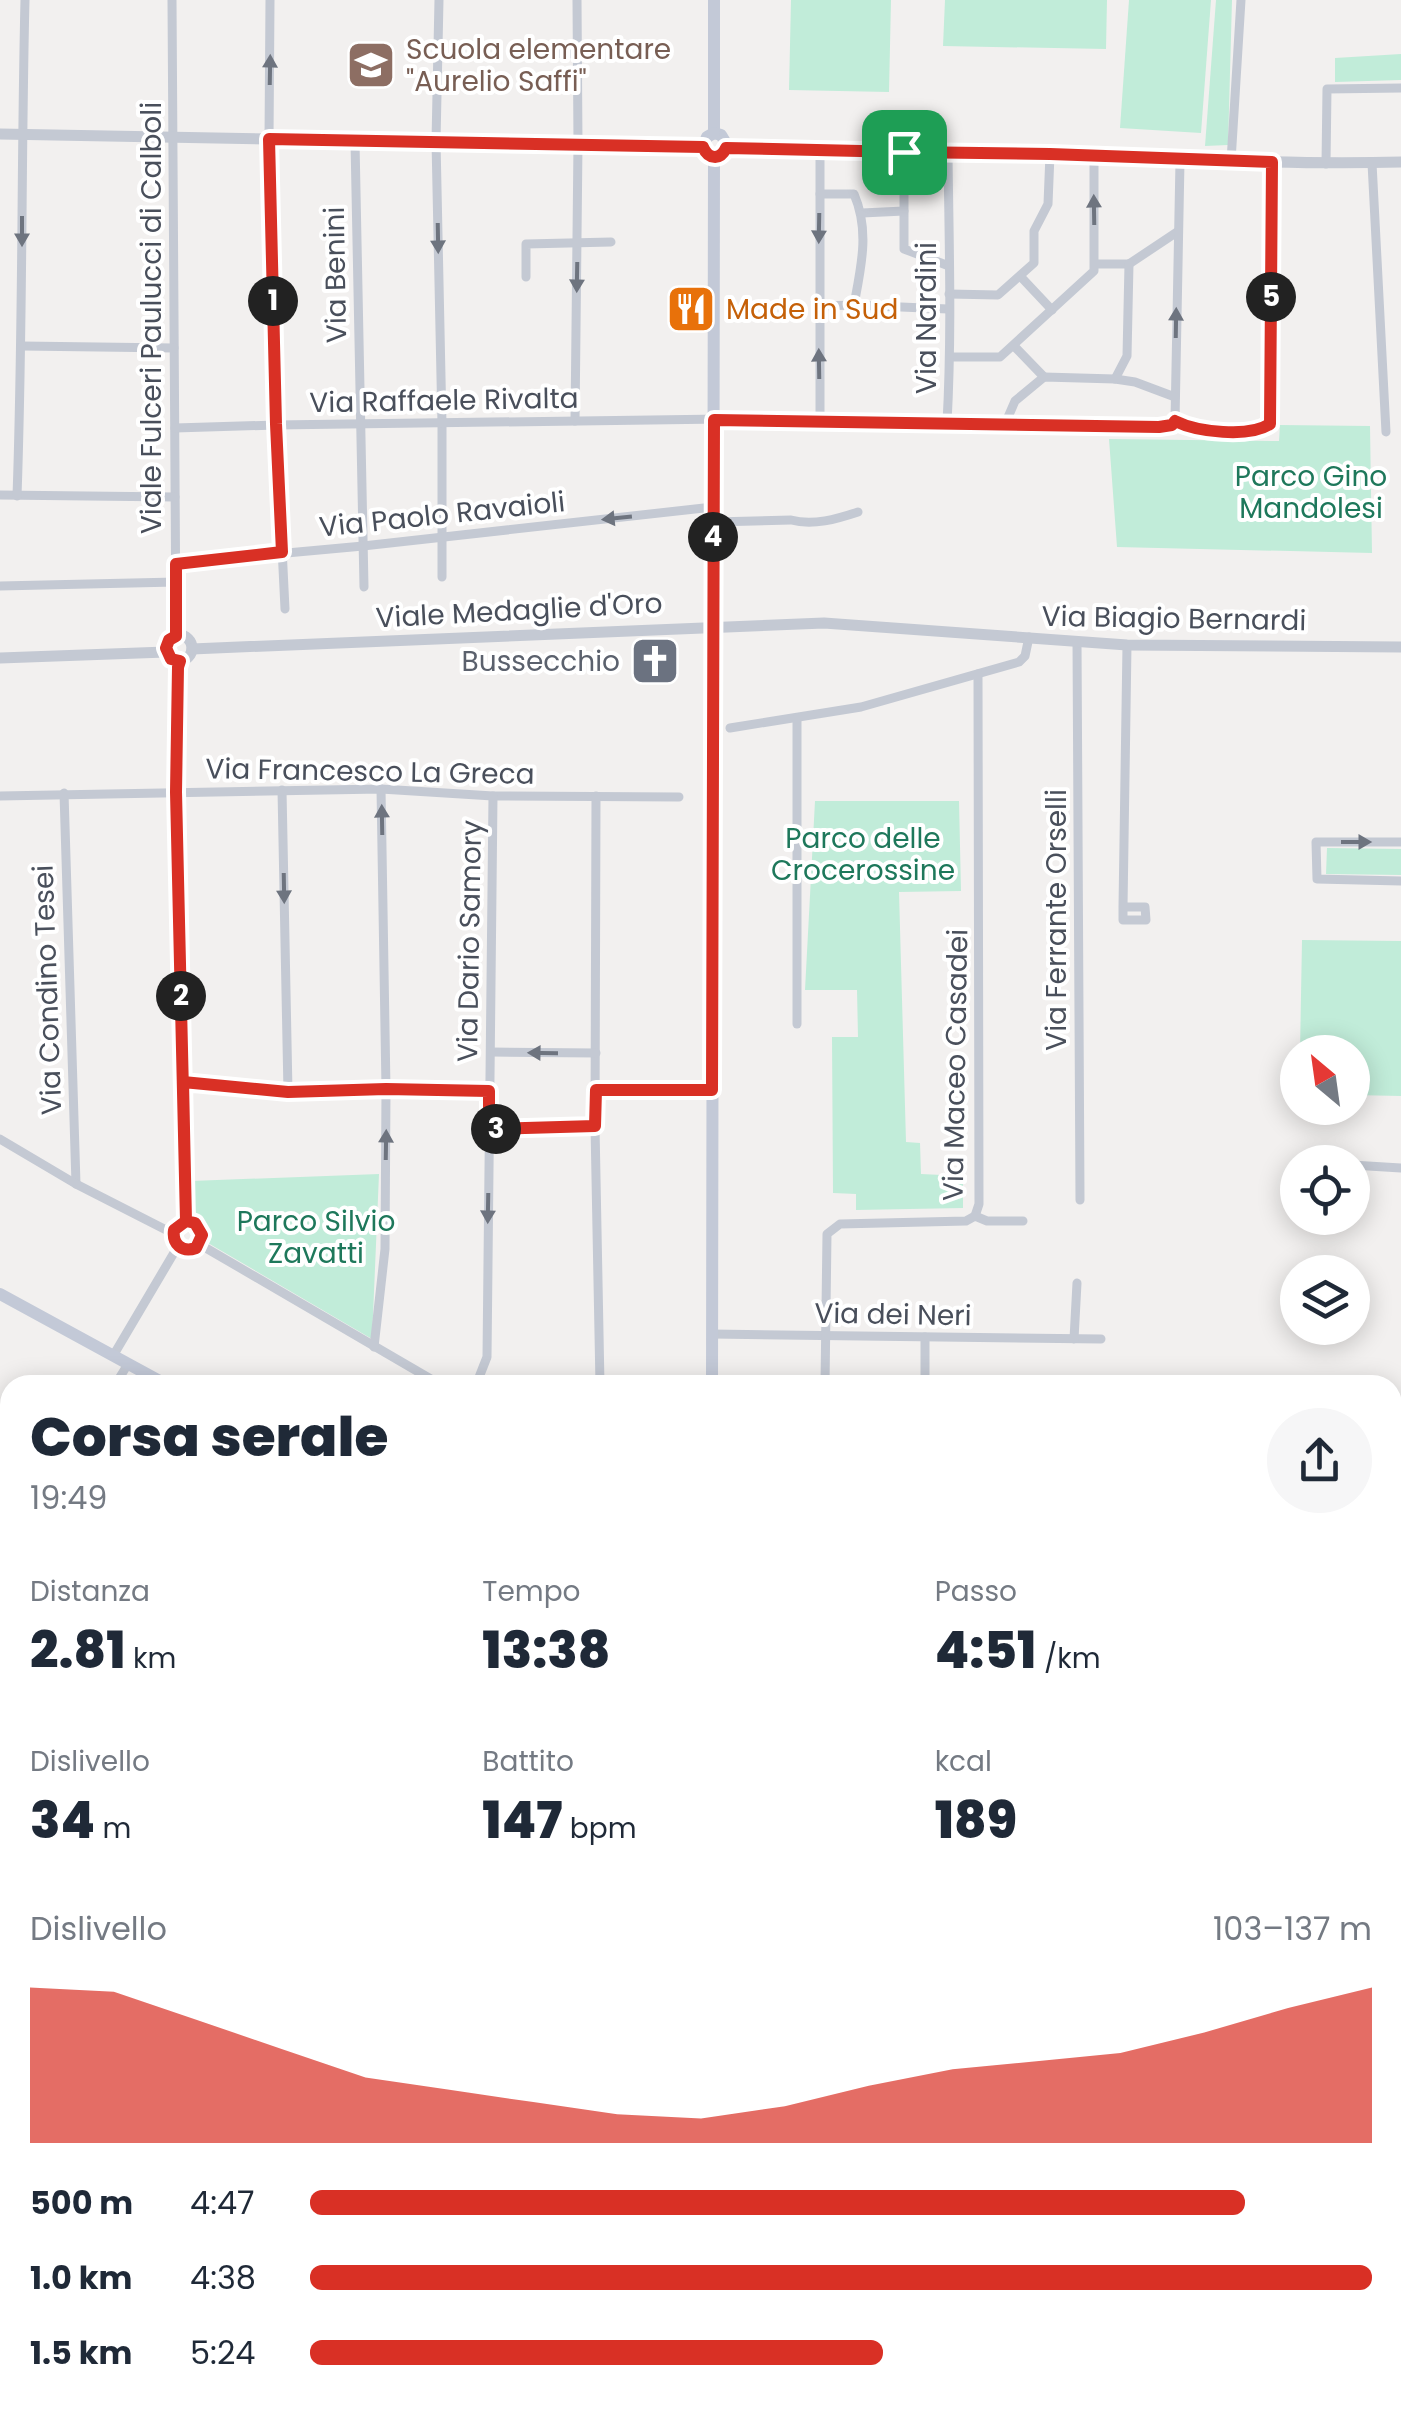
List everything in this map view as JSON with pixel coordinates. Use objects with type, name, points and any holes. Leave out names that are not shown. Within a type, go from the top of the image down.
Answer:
[{"type":"main road","points":[[714,0],[714,134]]},
{"type":"main road","points":[[714,134],[724,138],[726,148],[722,155],[714,157],[703,147],[707,137],[714,134]]},
{"type":"main road","points":[[712,1375],[714,157]]},
{"type":"main road","points":[[0,1294],[148,1375]]},
{"type":"street","points":[[17,496],[24,0]]},
{"type":"street","name":"Viale Fulceri Paulucci di Calboli","points":[[172,0],[176,636]]},
{"type":"street","points":[[270,0],[269,139],[284,608]]},
{"type":"street","points":[[439,0],[436,141],[442,577]]},
{"type":"street","points":[[575,421],[577,0]]},
{"type":"street","points":[[1231,161],[1241,0]]},
{"type":"street","points":[[526,53],[578,54]]},
{"type":"street","points":[[1326,164],[1327,89],[1401,88]]},
{"type":"street","points":[[0,134],[703,147]]},
{"type":"street","name":"Via Benini","points":[[354,142],[364,587]]},
{"type":"street","points":[[726,148],[1326,164],[1401,162]]},
{"type":"street","points":[[820,150],[820,422]]},
{"type":"street","points":[[904,152],[904,250],[949,266]]},
{"type":"street","name":"Via Nardini","points":[[947,423],[951,357],[948,153]]},
{"type":"street","points":[[949,294],[998,294],[1034,263],[1034,231],[1048,204],[1050,154]]},
{"type":"street","points":[[951,357],[1000,357],[1094,271],[1094,157]]},
{"type":"street","points":[[1175,421],[1180,160]]},
{"type":"street","name":"Via Raffaele Rivalta","points":[[175,428],[714,420],[1159,427],[1175,421],[1210,431],[1258,430],[1270,424],[1272,162]]},
{"type":"street","points":[[1372,163],[1386,432]]},
{"type":"street","points":[[820,194],[854,194],[862,213],[863,261],[854,304]]},
{"type":"street","points":[[862,213],[904,211]]},
{"type":"street","points":[[1095,264],[1129,264],[1177,232]]},
{"type":"street","points":[[526,277],[526,244],[610,242]]},
{"type":"street","points":[[1114,379],[1126,356],[1129,264]]},
{"type":"street","points":[[1020,277],[1052,310]]},
{"type":"street","points":[[818,306],[854,304],[948,310]]},
{"type":"street","points":[[22,346],[174,348]]},
{"type":"street","points":[[1014,346],[1044,377]]},
{"type":"street","points":[[1005,424],[1015,402],[1044,377],[1135,382],[1175,397]]},
{"type":"street","points":[[0,495],[175,497]]},
{"type":"street","name":"Via Paolo Ravaioli","points":[[176,564],[714,507]]},
{"type":"street","points":[[714,522],[803,523],[858,512]]},
{"type":"street","points":[[0,586],[176,582]]},
{"type":"street","name":"Viale Medaglie d'Oro","points":[[192,649],[824,623],[1028,638]]},
{"type":"street","points":[[176,636],[188,638],[192,649],[187,659],[180,661],[171,659],[166,652],[167,643],[176,636]]},
{"type":"street","name":"Via Biagio Bernardi","points":[[730,728],[872,704],[978,674],[1022,660],[1028,638],[1127,644],[1401,647]]},
{"type":"street","name":"Via Ferrante Orselli","points":[[1077,641],[1080,1200]]},
{"type":"street","points":[[1123,907],[1127,644]]},
{"type":"street","points":[[0,658],[166,652]]},
{"type":"street","points":[[180,661],[176,792],[186,1221]]},
{"type":"street","name":"Via Maceo Casadei","points":[[975,1216],[979,1204],[978,674]]},
{"type":"street","points":[[797,718],[797,1024]]},
{"type":"street","points":[[374,1347],[385,1249],[382,789]]},
{"type":"street","name":"Via Francesco La Greca","points":[[0,796],[382,789],[492,796],[679,797]]},
{"type":"street","points":[[282,790],[288,1092]]},
{"type":"street","name":"Via Condino Tesei","points":[[64,794],[76,1184]]},
{"type":"street","name":"Via Dario Samory","points":[[480,1375],[487,1357],[492,796]]},
{"type":"street","points":[[596,796],[595,1126],[600,1375]]},
{"type":"street","points":[[1401,842],[1316,842],[1317,879],[1401,881]]},
{"type":"street","points":[[490,1052],[596,1053]]},
{"type":"street","points":[[183,1082],[288,1092],[489,1091]]},
{"type":"street","points":[[596,1090],[712,1090]]},
{"type":"street","points":[[489,1129],[595,1126]]},
{"type":"street","points":[[0,1139],[76,1184],[174,1234]]},
{"type":"street","points":[[1370,1166],[1401,1168]]},
{"type":"street","points":[[825,1375],[827,1234],[840,1224],[966,1221],[975,1216],[987,1221],[1023,1221]]},
{"type":"street","points":[[113,1356],[178,1246],[174,1234],[177,1226],[191,1221],[199,1226],[199,1244],[191,1249],[178,1246]]},
{"type":"street","points":[[199,1244],[423,1375]]},
{"type":"street","points":[[1074,1338],[1076,1283]]},
{"type":"street","name":"Via dei Neri","points":[[712,1334],[1101,1339]]},
{"type":"street","points":[[925,1337],[925,1375]]},
{"type":"street","points":[[121,1375],[128,1364]]},
{"type":"green space","points":[[791,0],[891,0],[889,92],[789,90]]},
{"type":"green space","points":[[945,0],[1107,0],[1106,49],[943,46]]},
{"type":"green space","points":[[1129,0],[1211,0],[1201,133],[1120,128]]},
{"type":"green space","points":[[1216,0],[1232,0],[1228,145],[1205,146]]},
{"type":"green space","points":[[1401,54],[1401,80],[1335,82],[1335,58]]},
{"type":"green space","name":"Parco Gino Mandolesi","points":[[1280,425],[1370,426],[1372,553],[1117,547],[1109,439],[1279,441]]},
{"type":"green space","name":"Parco delle Crocerossine","points":[[815,801],[959,801],[961,891],[899,892],[906,1142],[920,1143],[921,1174],[963,1176],[963,1208],[856,1210],[856,1194],[833,1193],[832,1037],[858,1037],[857,990],[805,990]]},
{"type":"green space","points":[[1327,848],[1401,849],[1401,875],[1326,874]]},
{"type":"green space","points":[[1302,940],[1401,941],[1401,1096],[1370,1095],[1370,1035],[1300,1035]]},
{"type":"green space","name":"Parco Silvio Zavatti","points":[[379,1174],[372,1339],[208,1243],[204,1225],[193,1208],[191,1181]]},
{"type":"place","name":"Scuola elementare \"Aurelio Saffi\"","points":[[371,65]]},
{"type":"place","name":"Made in Sud","points":[[691,309]]},
{"type":"place","name":"Bussecchio","points":[[655,661]]},
{"type":"route","points":[[904,152],[726,148],[722,155],[714,157],[703,147],[269,139],[282,552],[176,564],[176,636],[166,648],[171,659],[180,661],[176,792],[186,1221],[174,1230],[178,1246],[196,1248],[202,1240],[199,1226],[186,1221],[183,1082],[288,1092],[489,1091],[489,1129],[595,1126],[596,1090],[712,1090],[714,420],[1159,427],[1175,421],[1210,431],[1258,430],[1270,424],[1272,162],[904,152]]}]
